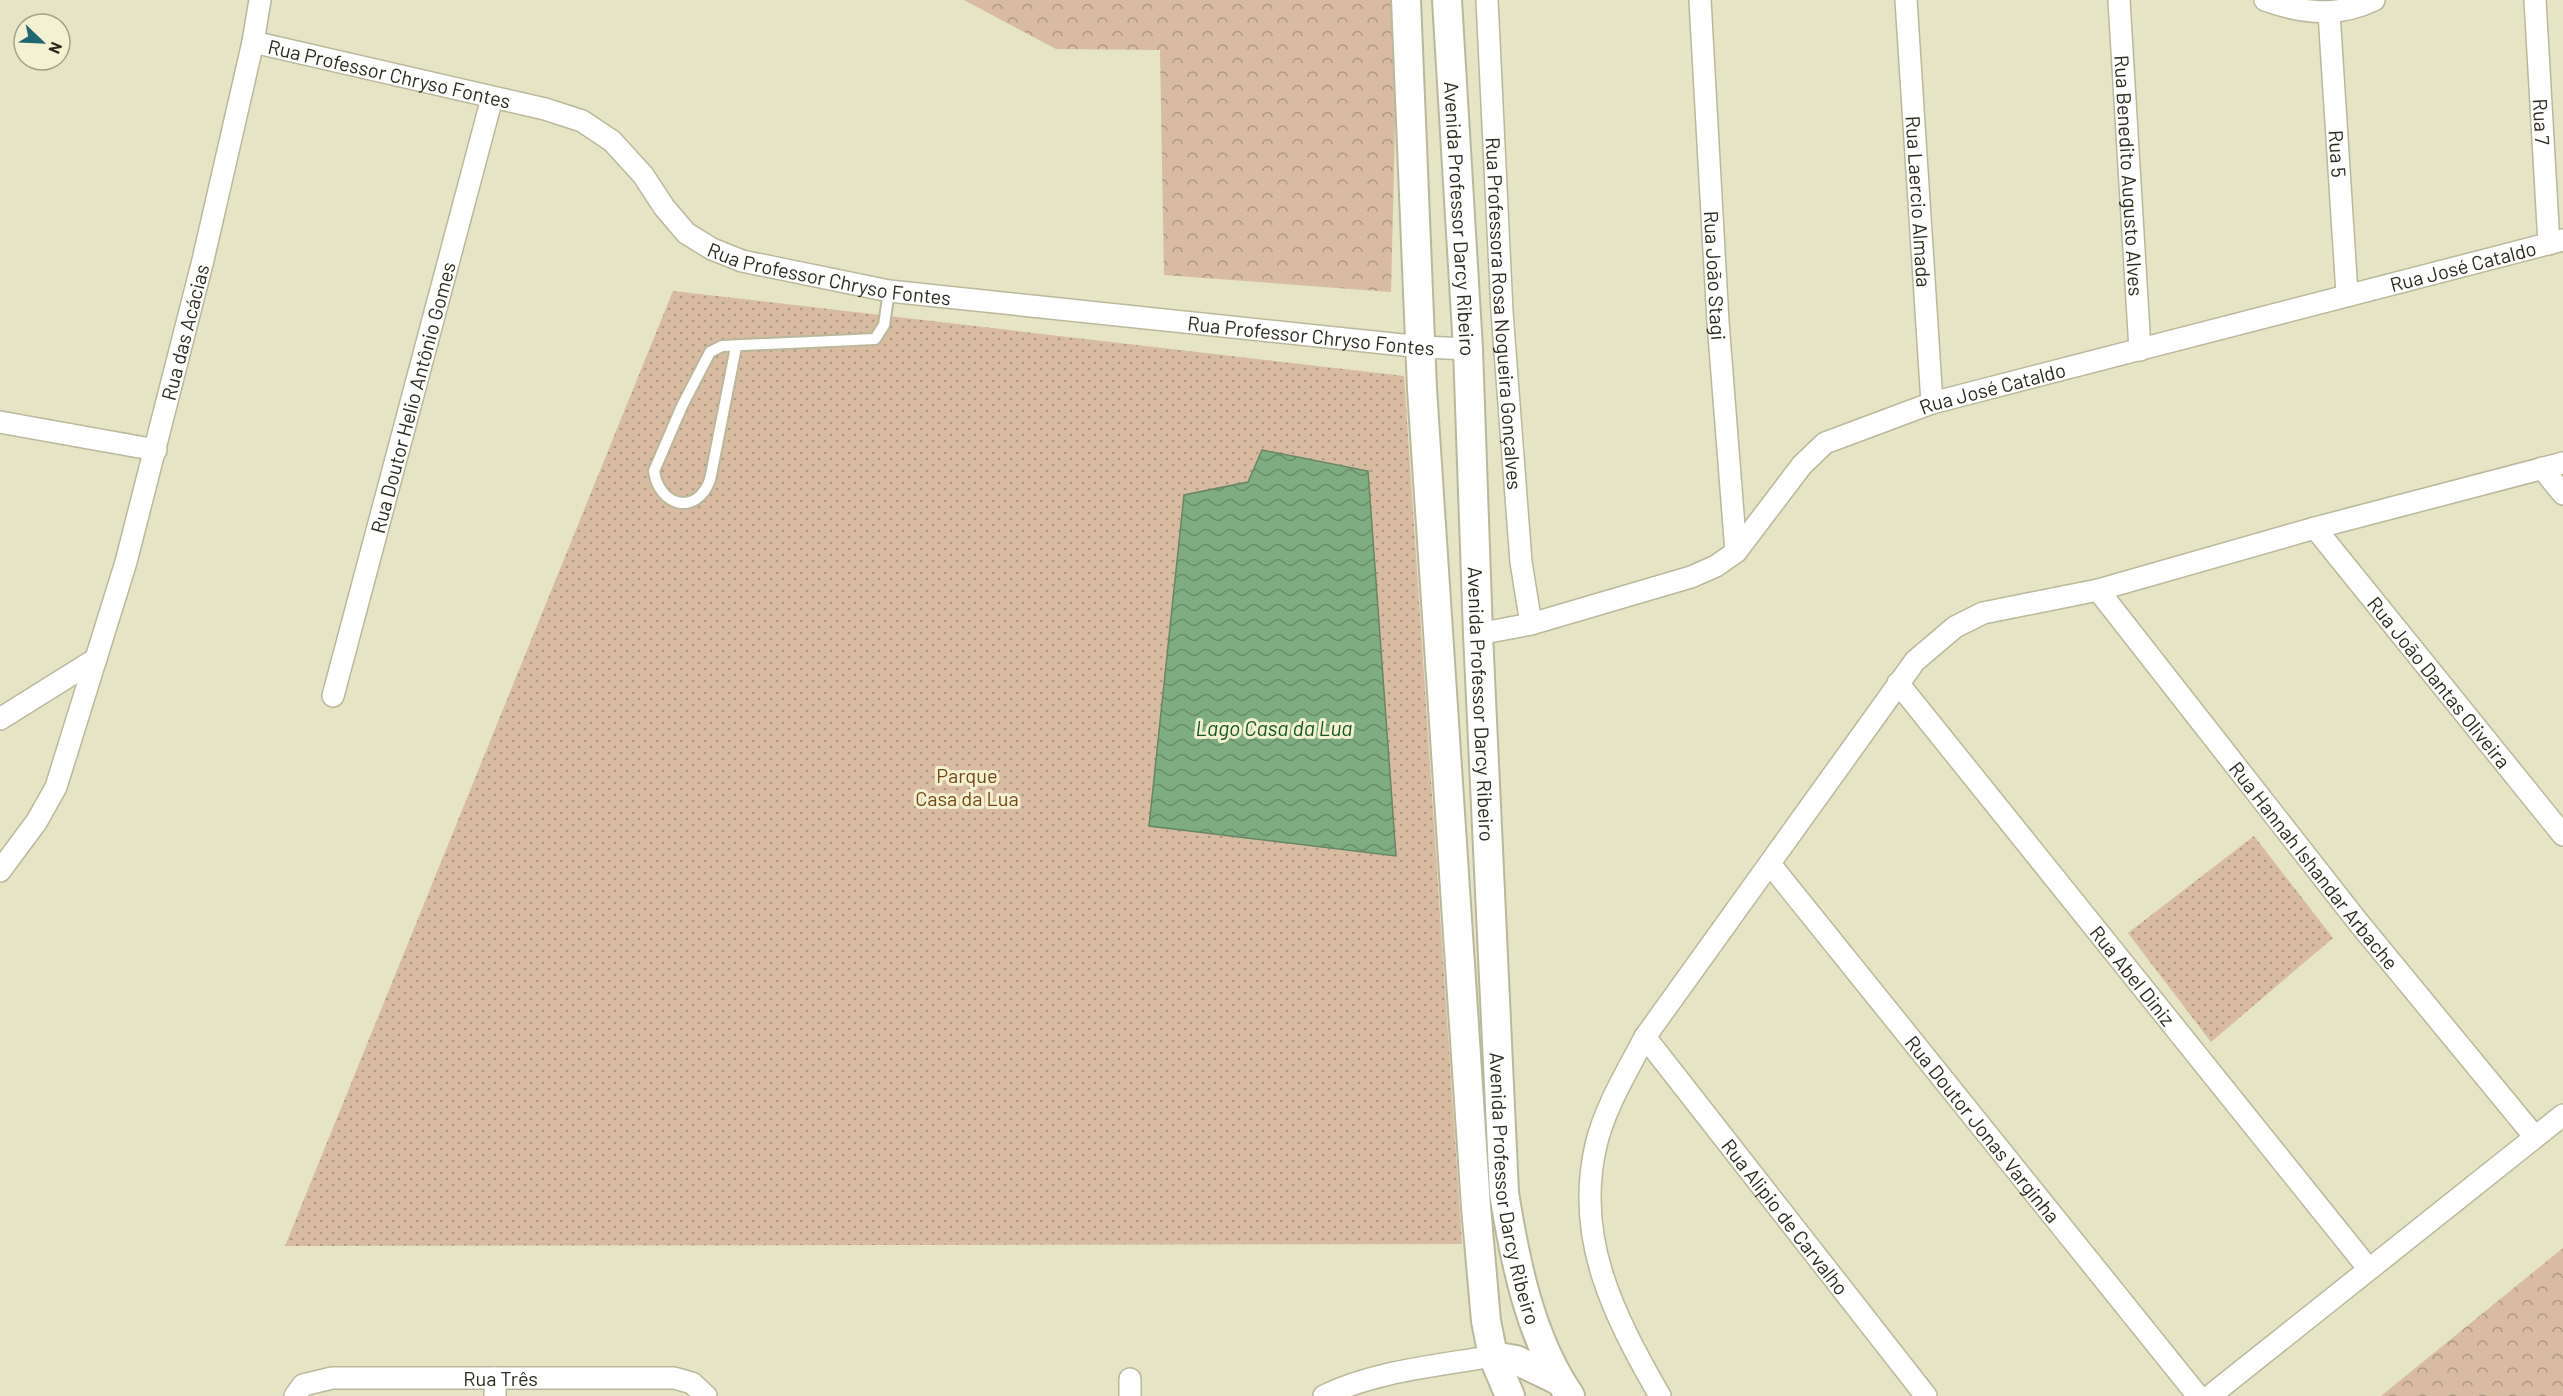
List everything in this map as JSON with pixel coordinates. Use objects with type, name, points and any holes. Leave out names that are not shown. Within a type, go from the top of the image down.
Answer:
[{"type":"main road","name":"Avenida Professor Darcy Ribeiro","points":[[1406,0],[1422,389],[1482,1280],[1493,1356],[1510,1396]]},
{"type":"main road","name":"Avenida Professor Darcy Ribeiro","points":[[1447,0],[1468,349],[1478,634],[1504,1193],[1519,1268],[1537,1330],[1565,1389]]},
{"type":"main road","points":[[1493,1356],[1516,1360],[1565,1389]]},
{"type":"street","name":"Rua das Acácias","points":[[0,871],[37,821],[56,786],[96,659],[156,450],[253,42],[260,0]]},
{"type":"street","name":"Rua Professora Rosa Nogueira Gonçalves","points":[[1487,0],[1502,312],[1521,562],[1531,624]]},
{"type":"street","name":"Rua João Stagi","points":[[1700,0],[1718,322],[1736,552]]},
{"type":"street","name":"Rua Laercio Almada","points":[[1906,0],[1932,403]]},
{"type":"street","name":"Rua Benedito Augusto Alves","points":[[2119,0],[2140,350]]},
{"type":"street","points":[[2265,0],[2295,10],[2329,13],[2362,6],[2374,0]]},
{"type":"street","name":"Rua 7","points":[[2535,0],[2556,242]]},
{"type":"street","name":"Rua 5","points":[[2329,13],[2347,294]]},
{"type":"street","name":"Rua Professor Chryso Fontes","points":[[253,42],[545,109],[582,121],[612,141],[643,175],[664,207],[686,233],[712,249],[741,261],[889,291],[1422,347],[1468,349]]},
{"type":"street","name":"Rua Doutor Helio Antônio Gomes","points":[[333,696],[492,98]]},
{"type":"street","name":"Rua José Cataldo","points":[[1478,634],[1531,624],[1690,577],[1716,566],[1736,552],[1802,465],[1825,443],[1932,403],[2347,294],[2556,242]]},
{"type":"street","points":[[0,422],[156,450]]},
{"type":"street","points":[[1660,1396],[1612,1308],[1593,1245],[1590,1189],[1596,1145],[1613,1098],[1645,1037],[1915,661],[1955,627],[1983,613],[2098,590],[2316,528],[2563,462]]},
{"type":"street","points":[[2542,468],[2563,494]]},
{"type":"street","name":"Rua João Dantas Oliveira","points":[[2316,528],[2563,835]]},
{"type":"street","name":"Rua Hannah Ishandar Arbache","points":[[2098,590],[2358,922],[2535,1137]]},
{"type":"street","points":[[0,719],[96,659]]},
{"type":"street","name":"Rua Abel Diniz","points":[[1898,683],[2368,1268]]},
{"type":"street","name":"Rua Doutor Jonas Varginha","points":[[1770,864],[2198,1396]]},
{"type":"street","name":"Rua Alipio de Carvalho","points":[[1645,1037],[1926,1396]]},
{"type":"street","points":[[2210,1396],[2563,1115]]},
{"type":"street","points":[[1324,1396],[1343,1387],[1374,1378],[1493,1356]]},
{"type":"street","name":"Rua Três","points":[[295,1396],[303,1385],[332,1378],[495,1387],[674,1378],[692,1383],[706,1396]]},
{"type":"lane","points":[[736,347],[710,480],[699,498],[692,503],[684,503],[667,497],[656,481],[654,471],[682,406],[710,352],[722,346],[875,339],[884,325],[889,291]]},
{"type":"green space","points":[[964,0],[1398,0],[1391,292],[1164,275],[1160,50],[1056,49]]},
{"type":"green space","name":"Parque Casa da Lua","points":[[673,291],[1404,376],[1462,1244],[285,1246]]},
{"type":"green space","points":[[2254,836],[2333,938],[2211,1042],[2128,933]]},
{"type":"green space","points":[[2563,1248],[2563,1396],[2381,1396]]},
{"type":"water","name":"Lago Casa da Lua","points":[[1262,450],[1368,471],[1396,856],[1149,826],[1184,495],[1248,482]]}]
